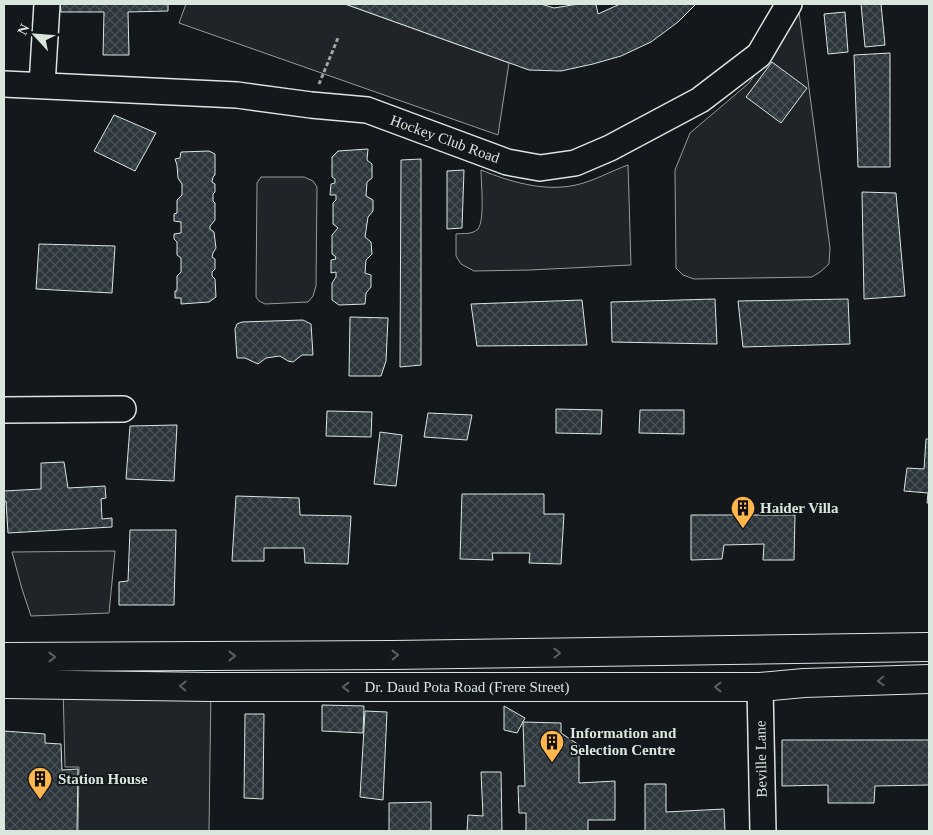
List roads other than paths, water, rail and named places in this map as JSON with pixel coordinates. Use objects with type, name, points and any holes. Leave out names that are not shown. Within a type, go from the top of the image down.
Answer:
[{"type":"main road","name":"Dr. Daud Pota Road (Frere Street)","points":[[4,657],[393,656],[929,647]]},
{"type":"main road","name":"Dr. Daud Pota Road (Frere Street)","points":[[4,684],[211,687],[760,687],[929,680]]},
{"type":"street","points":[[42,85],[47,4]]},
{"type":"street","name":"Hockey Club Road","points":[[4,84],[237,95],[310,105],[367,110],[507,162],[540,168],[575,163],[610,148],[700,100],[759,55],[790,4]]},
{"type":"street","points":[[4,410],[123,409]]},
{"type":"street","name":"Beville Lane","points":[[760,687],[763,831]]},
{"type":"place","name":"Haider Villa","points":[[743,529]]},
{"type":"place","name":"Information and Selection Centre","points":[[552,763]]},
{"type":"place","name":"Station House","points":[[40,800]]}]
